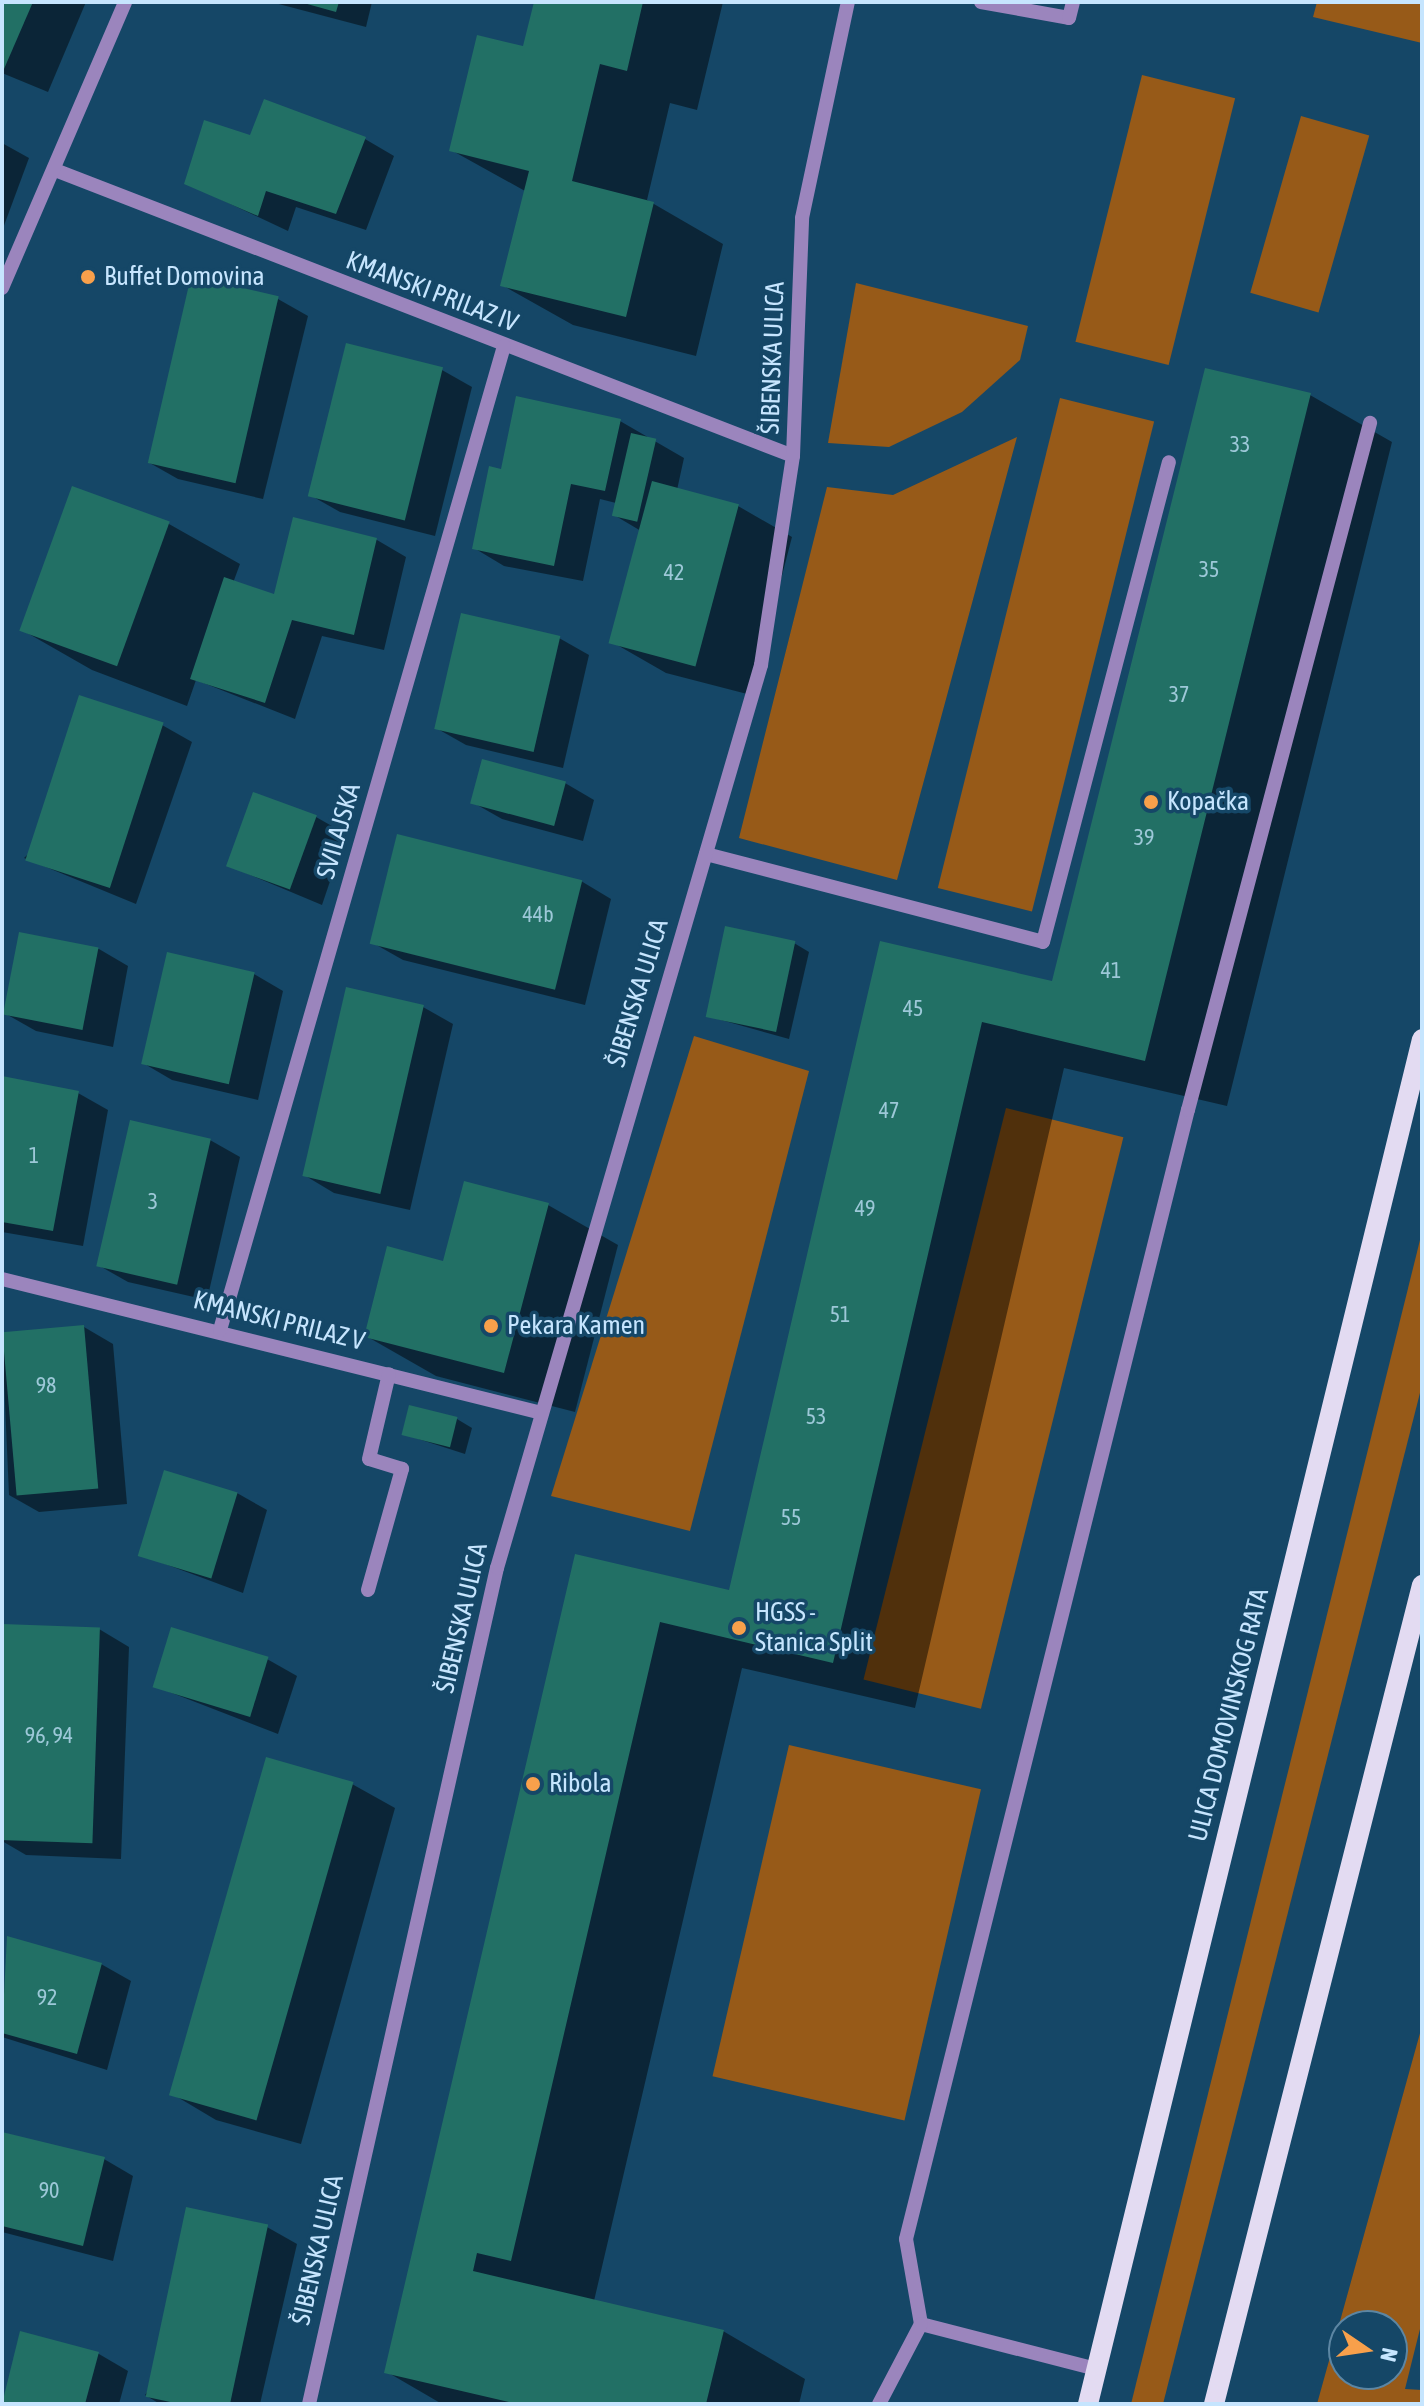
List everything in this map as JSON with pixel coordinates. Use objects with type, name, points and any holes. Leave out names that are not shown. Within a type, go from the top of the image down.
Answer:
[{"type":"main road","name":"ULICA DOMOVINSKOG RATA","points":[[1088,2404],[1422,1039]]},
{"type":"main road","points":[[1214,2404],[1422,1585]]},
{"type":"street","points":[[2,288],[125,2]]},
{"type":"street","name":"ŠIBENSKA ULICA","points":[[309,2404],[497,1568],[761,665],[793,456],[802,218],[848,2]]},
{"type":"street","points":[[981,2],[1069,18],[1073,2]]},
{"type":"street","name":"KMANSKI PRILAZ IV","points":[[55,170],[793,456]]},
{"type":"street","name":"SVILAJSKA","points":[[220,1330],[504,346]]},
{"type":"street","points":[[879,2404],[921,2324],[906,2239],[1184,1126],[1370,423]]},
{"type":"street","points":[[706,854],[1043,942],[1169,462]]},
{"type":"street","name":"KMANSKI PRILAZ V","points":[[2,1279],[220,1330],[542,1413]]},
{"type":"street","points":[[368,1590],[402,1469],[369,1459],[389,1374]]},
{"type":"street","points":[[921,2324],[1096,2369]]},
{"type":"shaded area","points":[[1317,2],[1422,2],[1422,43],[1313,17]]},
{"type":"shaded area","points":[[1142,75],[1235,98],[1169,365],[1075,342]]},
{"type":"shaded area","points":[[1301,116],[1369,136],[1319,312],[1250,293]]},
{"type":"shaded area","points":[[856,283],[1028,326],[1020,360],[962,412],[889,447],[828,443]]},
{"type":"shaded area","points":[[1060,398],[1154,421],[1032,911],[938,888]]},
{"type":"shaded area","points":[[1017,437],[897,880],[739,838],[827,487],[893,495]]},
{"type":"shaded area","points":[[694,1036],[809,1071],[690,1531],[551,1496]]},
{"type":"shaded area","points":[[1006,1108],[1123,1137],[981,1709],[864,1680]]},
{"type":"shaded area","points":[[1422,1232],[1422,1385],[1163,2404],[1131,2404]]},
{"type":"shaded area","points":[[789,1745],[981,1789],[904,2121],[713,2076]]},
{"type":"shaded area","points":[[1422,2026],[1422,2321],[1408,2377],[1408,2310],[1343,2310]]},
{"type":"shaded area","points":[[1328,2364],[1328,2390],[1422,2390],[1422,2404],[1317,2404]]},
{"type":"building","points":[[2,2],[33,2],[4,69],[2,68]]},
{"type":"building","points":[[300,2],[339,2],[336,12]]},
{"type":"building","points":[[534,2],[643,2],[627,71],[600,64],[572,181],[654,202],[626,317],[500,286],[529,171],[449,151],[477,35],[523,46]]},
{"type":"building","points":[[264,99],[366,137],[336,214],[266,191],[258,216],[184,184],[204,120],[250,135]]},
{"type":"building","points":[[191,276],[279,296],[236,483],[148,463]]},
{"type":"building","points":[[346,343],[443,367],[405,520],[308,496]]},
{"type":"building","points":[[1205,368],[1311,393],[1145,1061],[982,1022],[833,1663],[660,1622],[511,2261],[477,2253],[473,2271],[724,2330],[706,2404],[517,2404],[384,2373],[575,1554],[729,1590],[880,941],[1052,981]]},
{"type":"building","points":[[516,396],[621,419],[605,491],[571,484],[554,566],[472,549],[489,466],[501,469]]},
{"type":"building","points":[[631,433],[656,439],[637,522],[612,516]]},
{"type":"building","points":[[652,481],[739,504],[695,667],[609,643]]},
{"type":"building","points":[[72,486],[170,522],[117,666],[19,631]]},
{"type":"building","points":[[293,517],[377,538],[354,635],[292,620],[265,703],[190,679],[224,577],[274,594]]},
{"type":"building","points":[[461,613],[560,636],[534,752],[434,729]]},
{"type":"building","points":[[79,695],[164,723],[110,888],[25,860]]},
{"type":"building","points":[[482,759],[566,782],[554,826],[470,803]]},
{"type":"building","points":[[253,792],[317,815],[290,889],[226,866]]},
{"type":"building","points":[[397,834],[582,880],[555,990],[370,944]]},
{"type":"building","points":[[725,926],[795,941],[776,1032],[706,1017]]},
{"type":"building","points":[[19,932],[99,947],[82,1030],[3,1014]]},
{"type":"building","points":[[167,952],[255,972],[229,1084],[141,1064]]},
{"type":"building","points":[[346,987],[424,1005],[380,1194],[302,1176]]},
{"type":"building","points":[[2,1076],[79,1091],[53,1231],[2,1222]]},
{"type":"building","points":[[130,1120],[211,1139],[177,1285],[96,1266]]},
{"type":"building","points":[[464,1181],[549,1203],[504,1373],[364,1337],[387,1246],[443,1261]]},
{"type":"building","points":[[84,1325],[98,1488],[17,1496],[2,1332]]},
{"type":"building","points":[[409,1405],[458,1417],[450,1447],[402,1435]]},
{"type":"building","points":[[164,1470],[238,1493],[211,1579],[138,1556]]},
{"type":"building","points":[[2,1624],[100,1627],[92,1843],[2,1840]]},
{"type":"building","points":[[171,1627],[269,1657],[250,1717],[153,1687]]},
{"type":"building","points":[[266,1757],[353,1782],[256,2120],[169,2095]]},
{"type":"building","points":[[7,1936],[102,1963],[77,2054],[2,2033]]},
{"type":"building","points":[[2,2132],[105,2157],[83,2246],[2,2226]]},
{"type":"building","points":[[186,2207],[268,2224],[230,2404],[180,2404],[146,2397]]},
{"type":"building","points":[[20,2331],[99,2352],[85,2404],[2,2404]]},
{"type":"place","name":"Buffet Domovina","points":[[88,277]]},
{"type":"place","name":"Kopačka","points":[[1151,802]]},
{"type":"place","name":"Pekara Kamen","points":[[491,1326]]},
{"type":"place","name":"HGSS - Stanica Split","points":[[739,1628]]},
{"type":"place","name":"Ribola","points":[[533,1784]]}]
